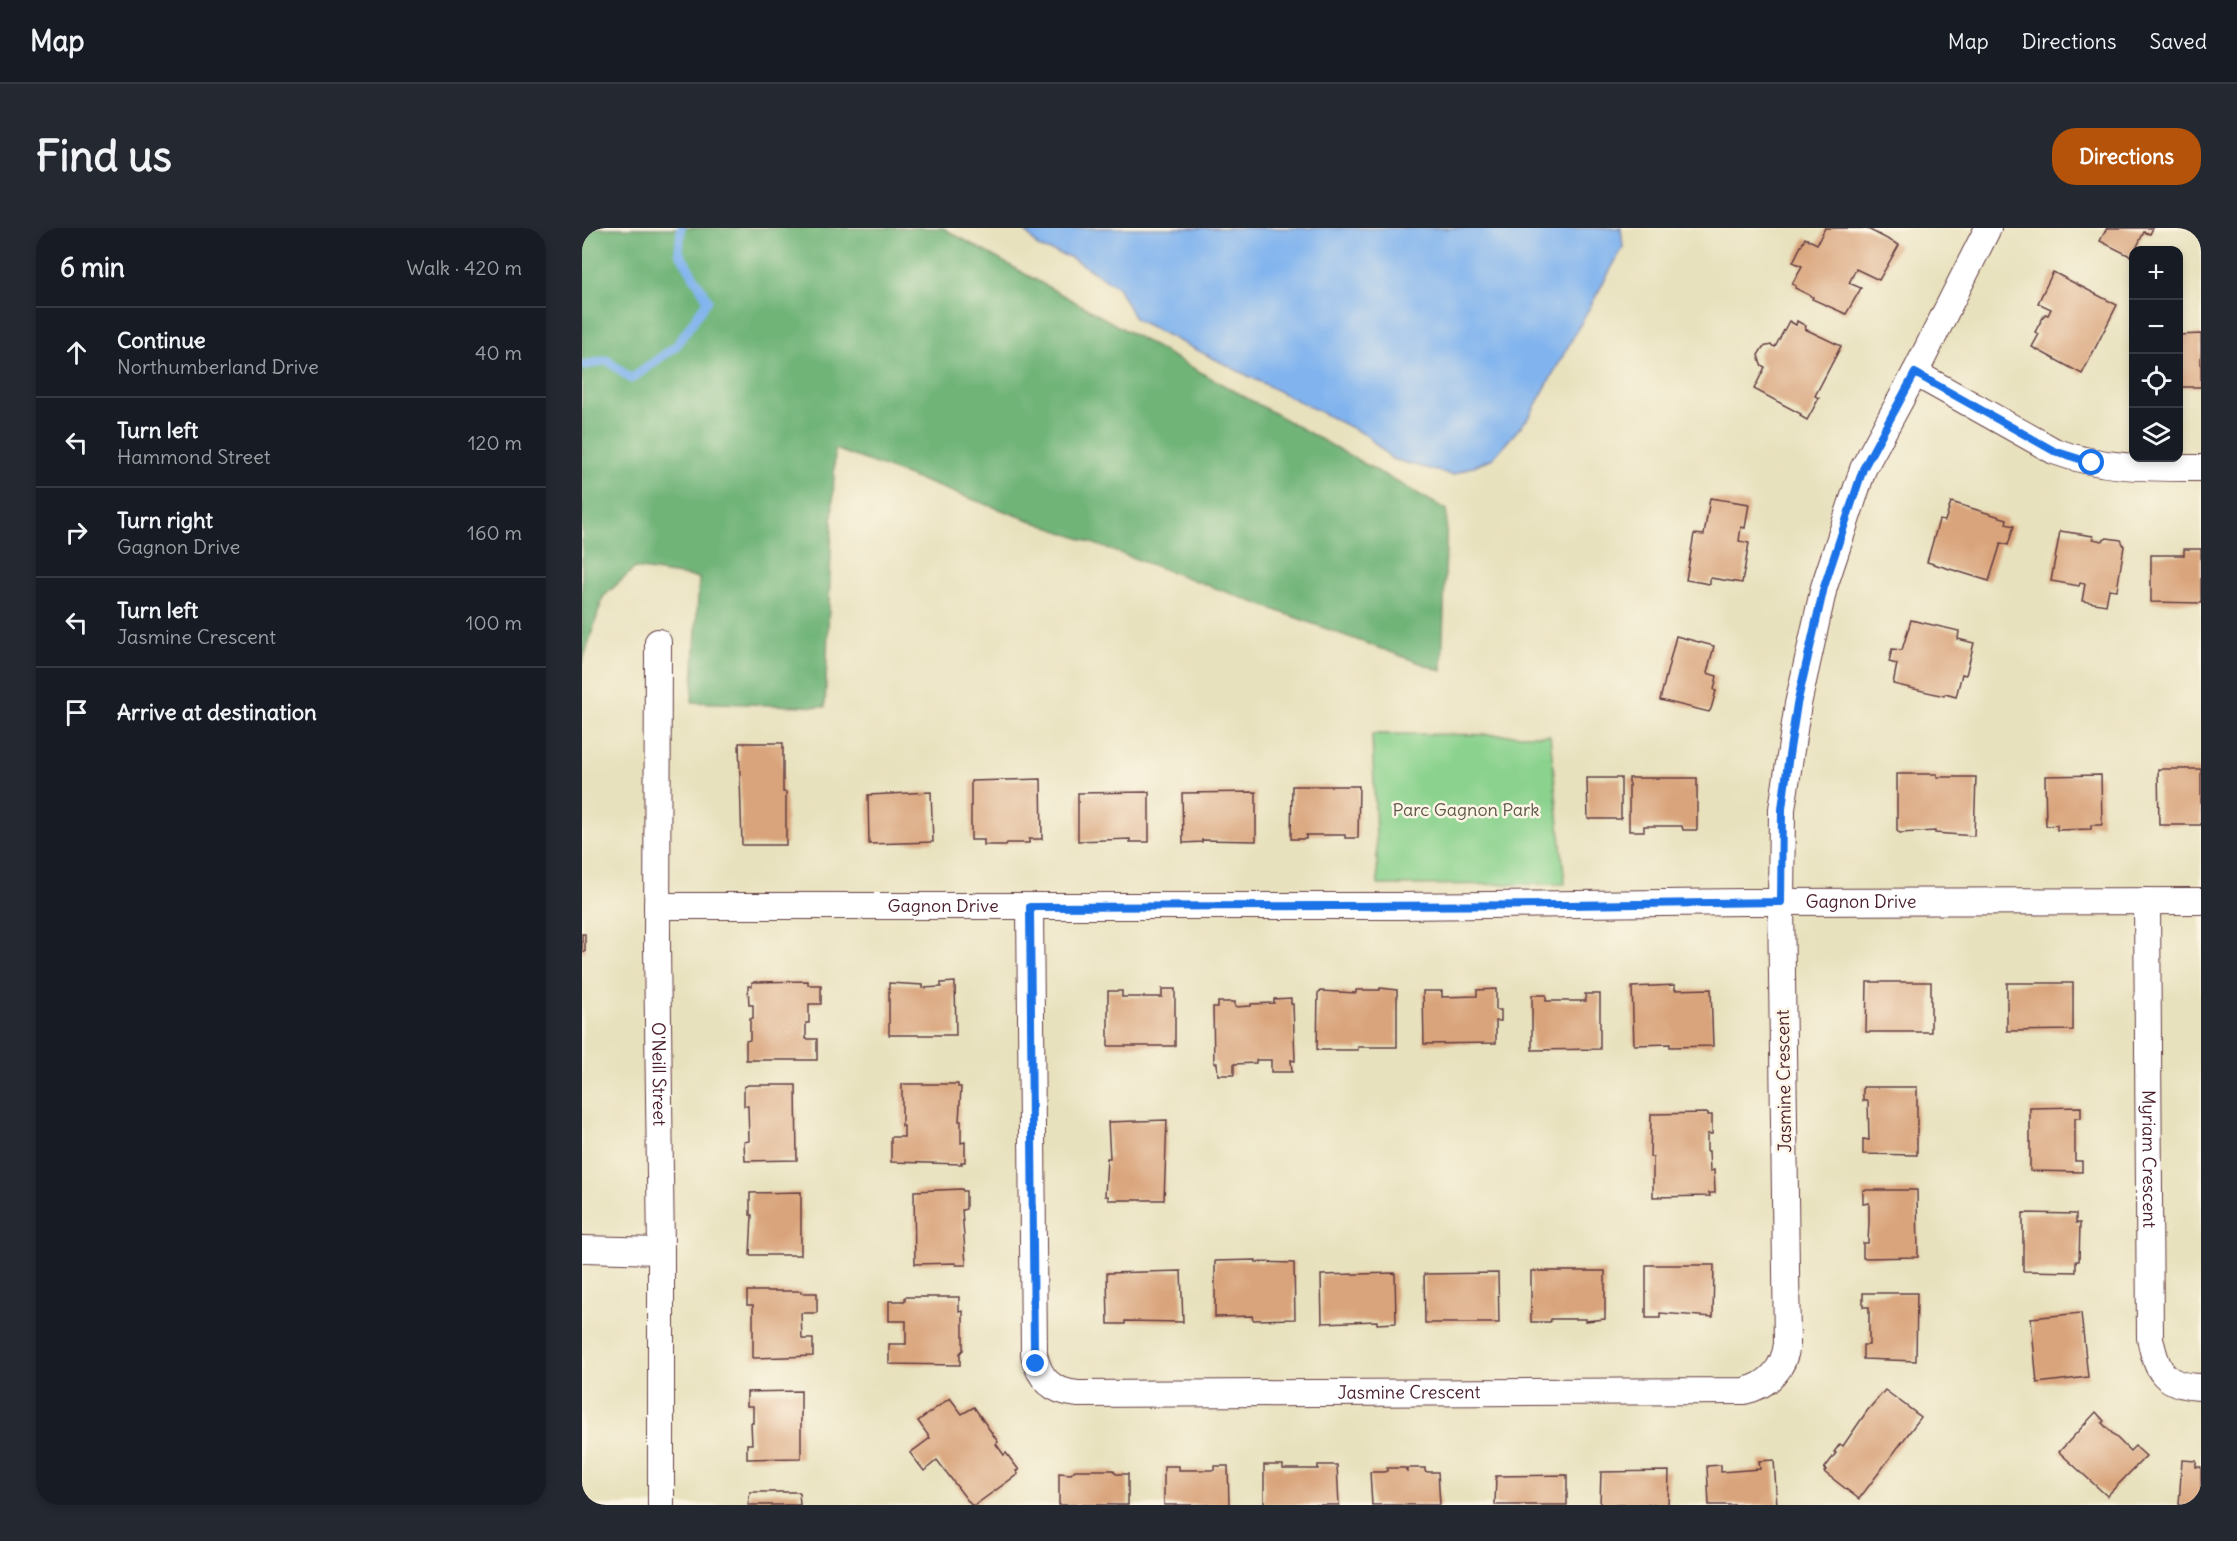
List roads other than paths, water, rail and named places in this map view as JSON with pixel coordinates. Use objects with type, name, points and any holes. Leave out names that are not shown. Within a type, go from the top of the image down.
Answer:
[{"type":"street","name":"Jasmine Crescent","points":[[1030,907],[1034,1354],[1041,1375],[1046,1383],[1055,1389],[1078,1394],[1744,1391],[1755,1389],[1776,1374],[1786,1354],[1782,809],[1797,704],[1824,587],[1863,469],[1915,373],[1988,228]]},
{"type":"street","points":[[1915,373],[2054,451],[2073,458],[2126,467],[2201,468]]},
{"type":"street","name":"O'Neill Street","points":[[658,642],[657,906],[661,1505]]},
{"type":"street","name":"Myriam Crescent","points":[[2146,901],[2150,1338],[2162,1374],[2172,1382],[2184,1387],[2201,1387]]},
{"type":"street","name":"Gagnon Drive","points":[[657,906],[1030,907],[2201,901]]},
{"type":"street","points":[[582,1249],[661,1251]]},
{"type":"water","points":[[1023,228],[1621,228],[1623,247],[1529,417],[1493,458],[1452,475],[1392,459],[1366,435],[1135,319],[1118,287],[1070,257],[1038,247]]},
{"type":"waterway","points":[[582,366],[607,360],[631,379],[676,346],[708,300],[679,252],[681,228]]},
{"type":"park label","name":"Parc Gagnon Park","points":[[1466,810]]}]
